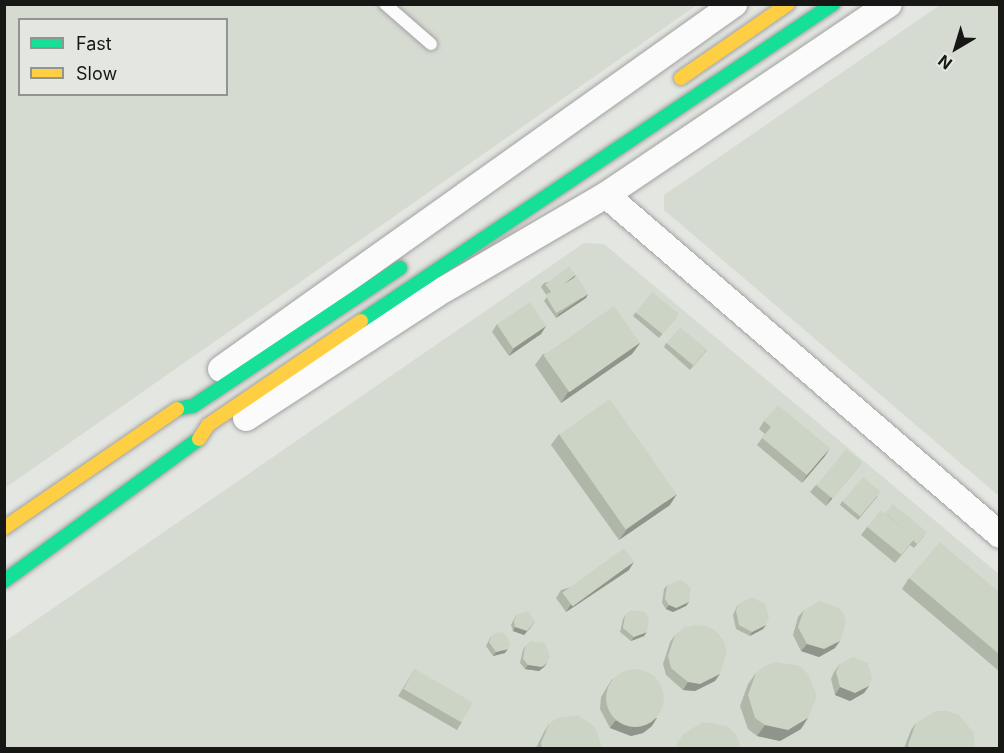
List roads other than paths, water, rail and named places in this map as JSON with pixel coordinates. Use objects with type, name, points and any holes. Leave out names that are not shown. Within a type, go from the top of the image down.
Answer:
[{"type":"main road","points":[[665,89],[788,4]]},
{"type":"main road","points":[[4,581],[199,440],[208,425],[599,159],[832,4]]},
{"type":"main road","points":[[4,528],[177,409],[193,406],[416,257]]},
{"type":"street","points":[[177,409],[185,395],[734,4]]},
{"type":"street","points":[[199,440],[216,438],[445,289],[606,195],[889,4]]},
{"type":"street","points":[[606,195],[999,535]]},
{"type":"lane","points":[[385,4],[431,44]]}]
